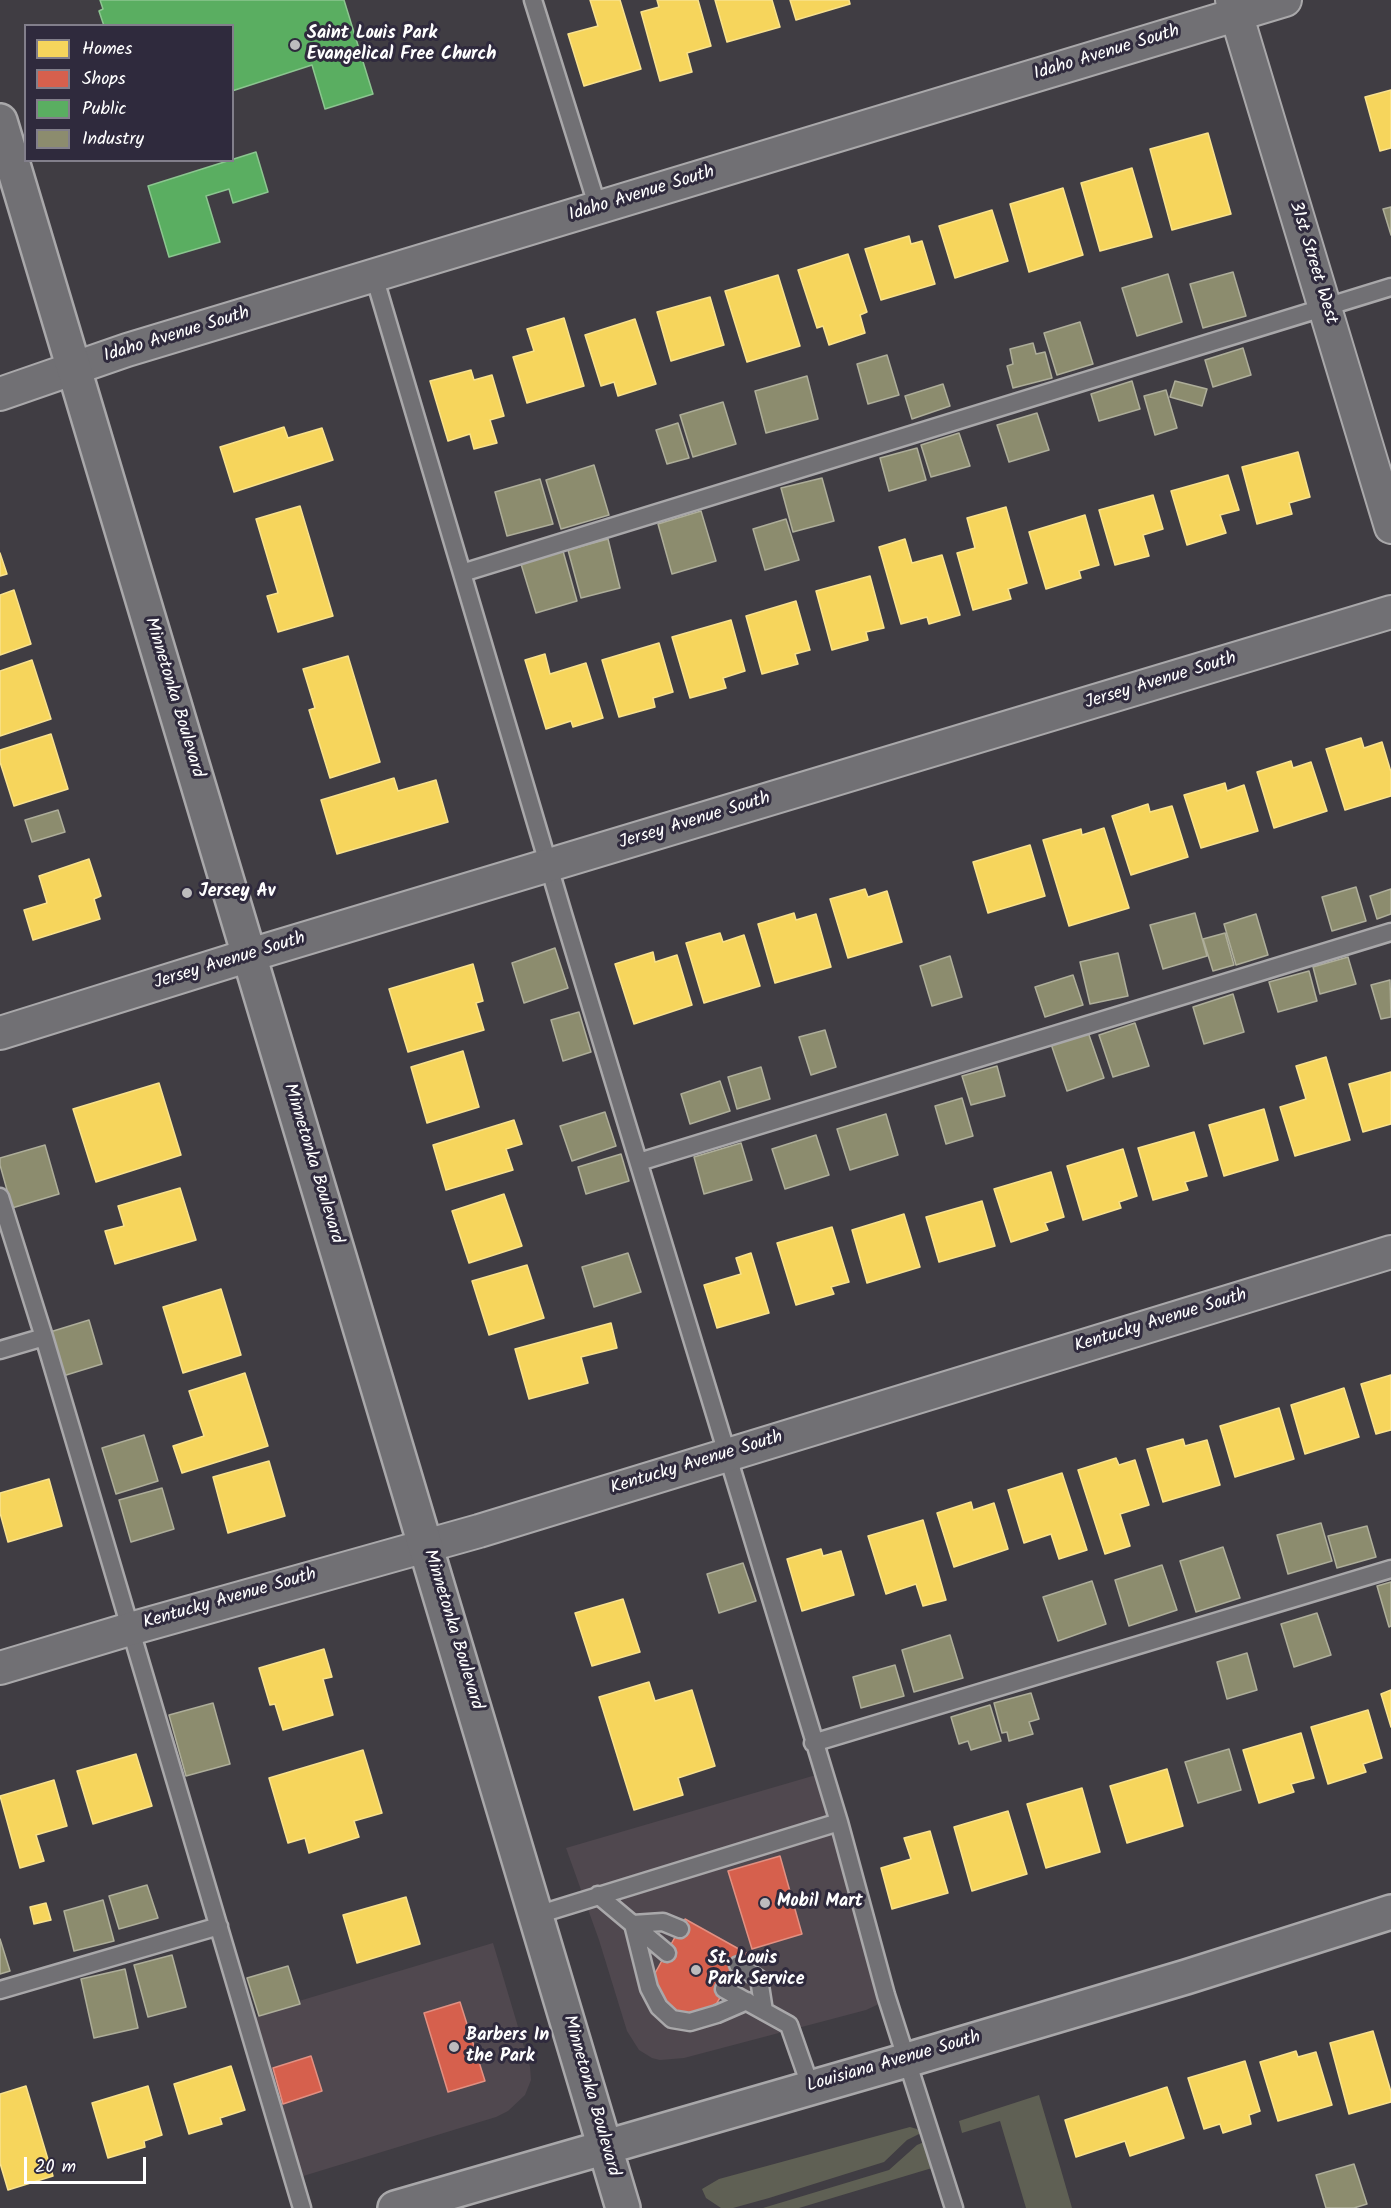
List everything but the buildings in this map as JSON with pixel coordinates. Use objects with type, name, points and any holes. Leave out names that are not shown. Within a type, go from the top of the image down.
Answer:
[{"type":"main road","name":"Minnetonka Boulevard","points":[[0,121],[623,2208]]},
{"type":"main road","name":"Louisiana Avenue South","points":[[395,2208],[907,2060],[1186,1977],[1391,1912]]},
{"type":"street","name":"Idaho Avenue South","points":[[0,394],[127,350],[598,208],[1235,7],[1285,0]]},
{"type":"street","name":"31st Street West","points":[[1235,7],[1391,527]]},
{"type":"street","name":"Jersey Avenue South","points":[[0,1033],[250,955],[1391,612]]},
{"type":"street","name":"Kentucky Avenue South","points":[[0,1668],[427,1546],[1391,1252]]},
{"type":"lane","points":[[533,0],[598,208]]},
{"type":"lane","points":[[374,276],[813,1743],[839,1822],[886,1995],[954,2208]]},
{"type":"lane","points":[[462,573],[1391,287]]},
{"type":"lane","points":[[639,1162],[1391,932]]},
{"type":"lane","points":[[0,1197],[44,1337],[302,2208]]},
{"type":"lane","points":[[0,1350],[44,1337]]},
{"type":"lane","points":[[813,1743],[1391,1569]]},
{"type":"lane","points":[[537,1915],[839,1822]]},
{"type":"lane","points":[[598,1895],[667,1953]]},
{"type":"lane","points":[[633,1924],[663,1922],[680,1929]]},
{"type":"lane","points":[[633,1924],[649,1988],[659,2007],[672,2019],[690,2022],[717,2014],[747,2001]]},
{"type":"lane","points":[[0,1990],[219,1926]]},
{"type":"lane","points":[[738,1965],[759,1979],[764,2011]]},
{"type":"lane","points":[[724,1989],[789,2025],[811,2088]]},
{"type":"shaded area","points":[[816,1775],[879,1992],[879,2004],[866,2010],[684,2058],[660,2060],[652,2058],[639,2050],[627,2031],[599,1940],[566,1848]]},
{"type":"shaded area","points":[[493,1943],[530,2067],[531,2080],[525,2095],[508,2111],[496,2117],[300,2177],[253,2018],[299,2004],[299,2001]]},
{"type":"shaded area","points":[[1039,2095],[1072,2208],[1026,2208],[1000,2121],[962,2133],[959,2121]]},
{"type":"shaded area","points":[[910,2127],[921,2133],[907,2140],[884,2162],[769,2198],[733,2208],[721,2208],[706,2198],[702,2189],[719,2179]]},
{"type":"shaded area","points":[[924,2142],[932,2168],[799,2208],[763,2208],[889,2170],[917,2145]]},
{"type":"place","name":"Saint Louis Park Evangelical Free Church","points":[[295,45]]},
{"type":"place","name":"Jersey Av","points":[[187,893]]},
{"type":"place","name":"Mobil Mart","points":[[765,1903]]},
{"type":"place","name":"St. Louis Park Service","points":[[696,1970]]},
{"type":"place","name":"Barbers In the Park","points":[[454,2047]]}]
